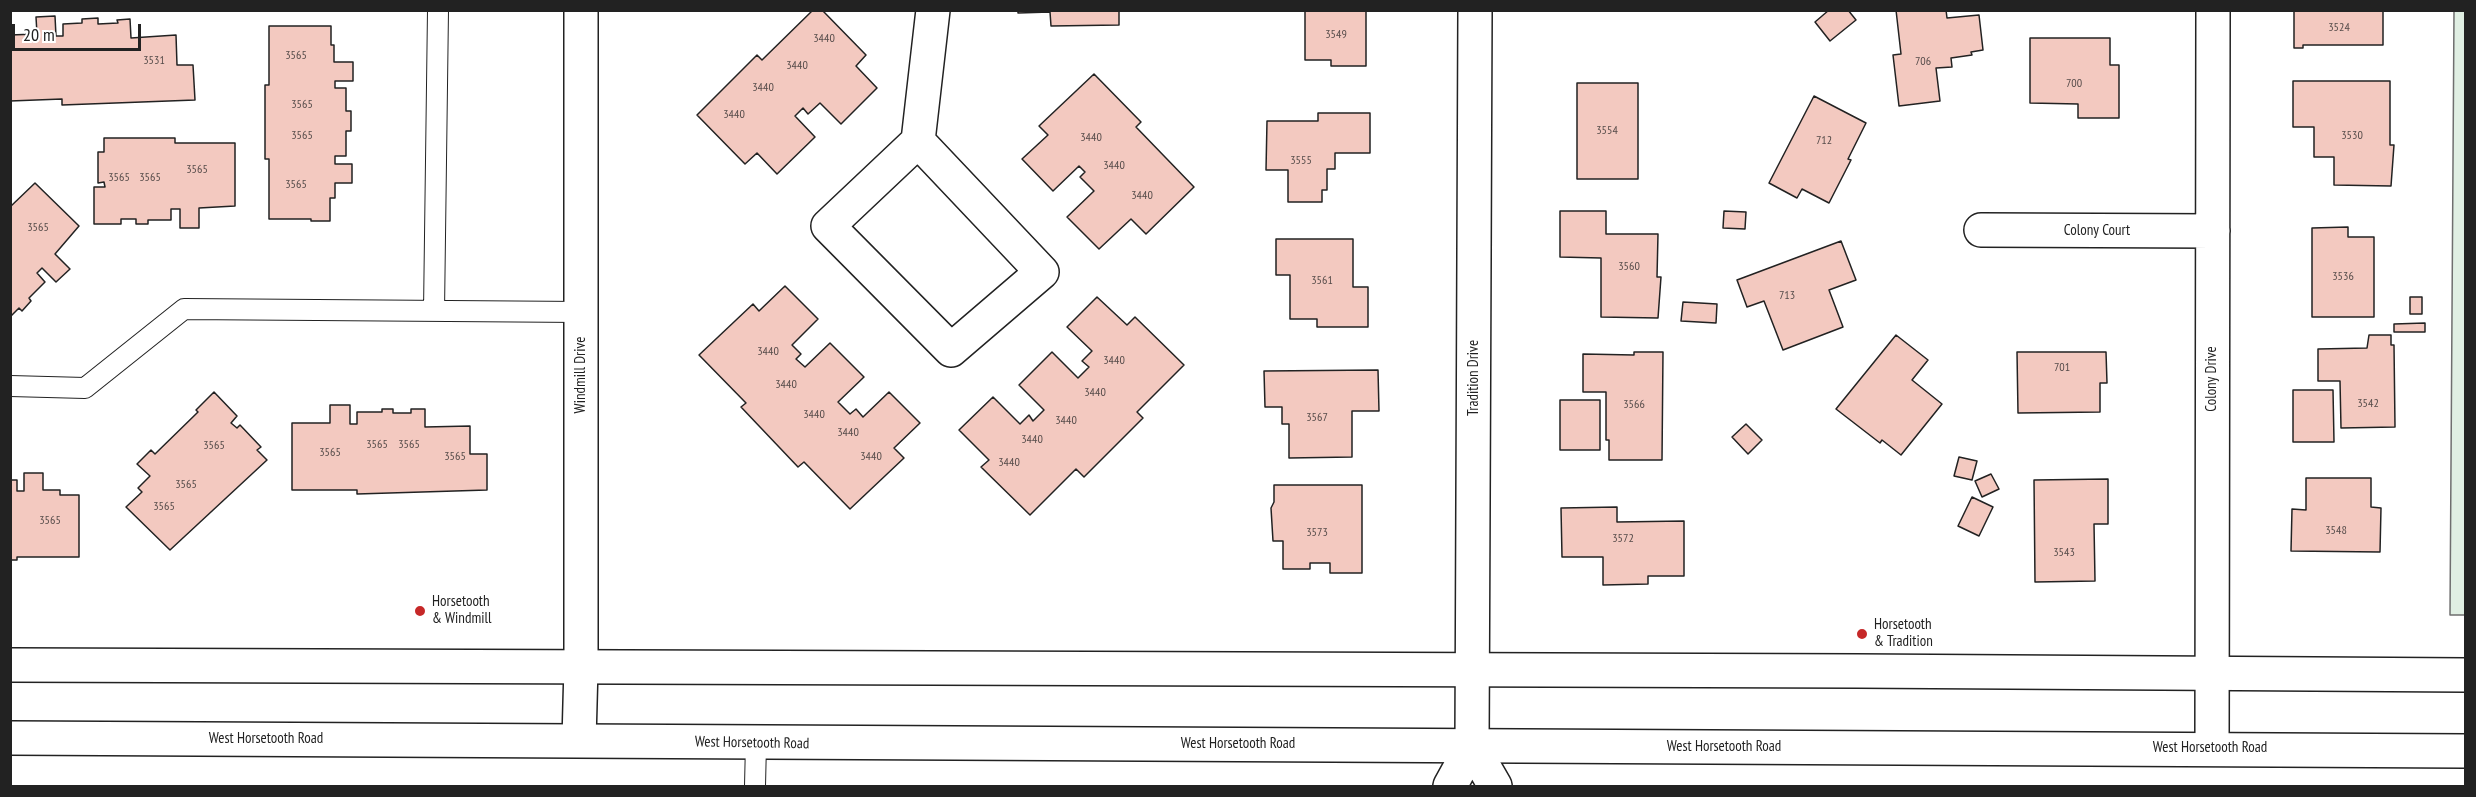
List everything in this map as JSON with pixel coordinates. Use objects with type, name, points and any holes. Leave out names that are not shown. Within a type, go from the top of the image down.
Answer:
[{"type":"main road","name":"Windmill Drive","points":[[579,740],[581,667],[580,10]]},
{"type":"main road","points":[[918,141],[1042,272],[951,350],[828,226],[918,141],[933,10]]},
{"type":"main road","name":"Tradition Drive","points":[[1450,786],[1472,746],[1475,10]]},
{"type":"main road","name":"Colony Drive","points":[[2212,748],[2213,10]]},
{"type":"main road","name":"Colony Court","points":[[1981,230],[2212,231]]},
{"type":"main road","points":[[10,664],[2466,675]]},
{"type":"main road","name":"West Horsetooth Road","points":[[10,738],[2466,751]]},
{"type":"main road","points":[[1472,746],[1495,786]]},
{"type":"lane","points":[[434,311],[438,10]]},
{"type":"lane","points":[[10,386],[85,388],[184,309],[581,312]]},
{"type":"lane","points":[[755,786],[756,743]]},
{"type":"green space","points":[[2465,10],[2466,615],[2450,615],[2454,11]]},
{"type":"building","points":[[813,10],[822,10],[866,55],[856,66],[877,88],[841,124],[820,103],[808,114],[803,108],[795,116],[815,137],[777,174],[757,153],[745,164],[697,115],[757,55],[762,60]]},
{"type":"building","points":[[1018,10],[1119,10],[1119,25],[1051,26],[1050,12],[1018,13]]},
{"type":"building","points":[[1305,10],[1366,10],[1366,66],[1331,66],[1331,60],[1305,60]]},
{"type":"building","points":[[1829,10],[1848,10],[1856,20],[1830,41],[1815,22]]},
{"type":"building","points":[[1896,10],[1946,10],[1947,18],[1979,15],[1983,50],[1971,52],[1972,55],[1951,58],[1952,67],[1936,68],[1940,101],[1899,106],[1893,55],[1901,54]]},
{"type":"building","points":[[2294,10],[2383,10],[2383,45],[2303,45],[2303,48],[2294,48]]},
{"type":"building","points":[[55,16],[56,36],[63,36],[63,24],[82,23],[82,19],[98,18],[98,24],[118,23],[117,20],[130,19],[131,38],[176,35],[177,65],[193,65],[195,100],[62,105],[62,99],[10,101],[10,35],[37,34],[36,17]]},
{"type":"building","points":[[269,26],[331,26],[334,62],[353,62],[353,81],[335,81],[335,88],[346,88],[346,111],[351,111],[351,131],[346,131],[346,156],[335,156],[335,164],[352,164],[352,183],[335,183],[335,198],[330,198],[330,221],[269,219],[269,159],[265,159],[265,85],[269,85]]},
{"type":"building","points":[[2030,38],[2110,38],[2110,65],[2119,65],[2119,118],[2078,118],[2078,104],[2030,103]]},
{"type":"building","points":[[1094,74],[1141,122],[1136,127],[1194,187],[1146,234],[1131,219],[1099,249],[1067,217],[1094,191],[1080,177],[1085,172],[1079,166],[1053,191],[1022,159],[1048,135],[1039,126]]},
{"type":"building","points":[[2293,81],[2390,81],[2390,145],[2394,145],[2391,186],[2334,185],[2334,157],[2314,157],[2314,127],[2293,127]]},
{"type":"building","points":[[1577,83],[1638,83],[1638,179],[1577,179]]},
{"type":"building","points":[[1814,96],[1866,123],[1848,159],[1851,160],[1829,203],[1802,189],[1797,198],[1769,183]]},
{"type":"building","points":[[1318,113],[1370,113],[1370,153],[1335,153],[1335,169],[1327,169],[1327,190],[1322,190],[1322,202],[1288,202],[1288,170],[1266,170],[1267,121],[1318,121]]},
{"type":"building","points":[[104,138],[175,138],[175,143],[235,143],[235,206],[199,208],[199,228],[180,228],[180,209],[171,209],[171,220],[148,220],[148,224],[136,224],[136,219],[121,219],[121,224],[94,224],[94,187],[105,187],[104,182],[98,183],[98,152],[104,152]]},
{"type":"building","points":[[35,183],[79,226],[55,254],[70,269],[56,282],[42,268],[37,273],[45,282],[29,298],[31,301],[22,311],[19,308],[10,317],[10,207]]},
{"type":"building","points":[[1560,211],[1606,211],[1606,234],[1658,234],[1657,277],[1661,277],[1658,318],[1601,317],[1601,258],[1560,257]]},
{"type":"building","points":[[1724,211],[1746,212],[1745,229],[1723,228]]},
{"type":"building","points":[[2348,227],[2348,237],[2374,237],[2374,317],[2312,317],[2312,228]]},
{"type":"building","points":[[1276,239],[1353,239],[1353,287],[1368,287],[1368,327],[1317,327],[1317,319],[1290,319],[1290,275],[1276,275]]},
{"type":"building","points":[[1841,241],[1856,280],[1829,290],[1843,327],[1783,350],[1764,301],[1747,307],[1737,280]]},
{"type":"building","points":[[785,286],[818,319],[792,345],[801,354],[796,359],[805,367],[830,343],[864,377],[838,402],[850,414],[856,409],[863,417],[889,392],[920,423],[894,448],[904,458],[850,509],[804,462],[798,467],[741,407],[746,403],[699,355],[753,304],[759,311]]},
{"type":"building","points":[[1097,297],[1127,325],[1135,317],[1184,365],[1137,412],[1143,418],[1084,477],[1076,469],[1030,515],[981,467],[989,460],[959,430],[993,397],[1020,424],[1029,415],[1033,421],[1044,410],[1019,385],[1052,352],[1078,378],[1089,367],[1082,361],[1092,351],[1067,327]]},
{"type":"building","points":[[2410,297],[2422,297],[2422,314],[2410,314]]},
{"type":"building","points":[[1683,302],[1717,304],[1716,323],[1681,321]]},
{"type":"building","points":[[2425,323],[2425,332],[2394,332],[2394,324]]},
{"type":"building","points":[[1896,335],[1928,360],[1912,380],[1942,404],[1901,455],[1882,440],[1880,443],[1836,409]]},
{"type":"building","points":[[2369,335],[2391,335],[2391,345],[2394,345],[2395,427],[2341,428],[2340,381],[2318,381],[2318,349],[2367,348]]},
{"type":"building","points":[[1634,352],[1663,352],[1662,460],[1609,460],[1609,440],[1606,440],[1606,392],[1583,392],[1583,354],[1634,355]]},
{"type":"building","points":[[2017,352],[2106,352],[2107,383],[2100,383],[2100,412],[2018,413]]},
{"type":"building","points":[[1378,370],[1379,411],[1352,411],[1352,457],[1289,458],[1289,424],[1282,424],[1282,407],[1265,407],[1264,371]]},
{"type":"building","points":[[2293,390],[2333,390],[2334,442],[2293,442]]},
{"type":"building","points":[[214,392],[237,416],[231,423],[237,428],[240,425],[261,447],[257,450],[267,460],[170,550],[126,507],[142,492],[138,488],[150,476],[137,464],[151,450],[155,454],[198,412],[196,410]]},
{"type":"building","points":[[1560,400],[1600,400],[1600,450],[1560,450]]},
{"type":"building","points":[[330,405],[350,405],[350,424],[357,424],[357,412],[382,412],[382,409],[393,409],[393,413],[411,413],[411,409],[425,409],[425,427],[470,426],[470,454],[487,454],[487,490],[357,494],[357,490],[292,490],[292,423],[330,423]]},
{"type":"building","points":[[1746,424],[1762,440],[1748,454],[1732,437]]},
{"type":"building","points":[[1959,457],[1977,461],[1972,480],[1954,476]]},
{"type":"building","points":[[24,473],[43,473],[43,490],[60,490],[60,495],[79,495],[79,557],[17,557],[17,560],[10,560],[10,480],[17,480],[17,491],[24,491]]},
{"type":"building","points":[[1991,474],[1999,489],[1982,497],[1975,481]]},
{"type":"building","points":[[2306,478],[2371,478],[2371,507],[2381,508],[2380,552],[2291,551],[2292,509],[2306,510]]},
{"type":"building","points":[[2108,479],[2108,524],[2094,524],[2095,581],[2035,582],[2034,480]]},
{"type":"building","points":[[1274,485],[1362,485],[1362,573],[1330,573],[1330,563],[1310,563],[1310,569],[1283,569],[1283,541],[1273,541],[1271,508],[1274,502]]},
{"type":"building","points":[[1972,497],[1993,507],[1979,536],[1958,526]]},
{"type":"building","points":[[1617,507],[1617,522],[1684,521],[1684,576],[1648,576],[1648,584],[1603,585],[1603,557],[1562,557],[1561,508]]},
{"type":"place","name":"Horsetooth & Windmill","points":[[420,611]]},
{"type":"place","name":"Horsetooth & Tradition","points":[[1862,634]]}]
